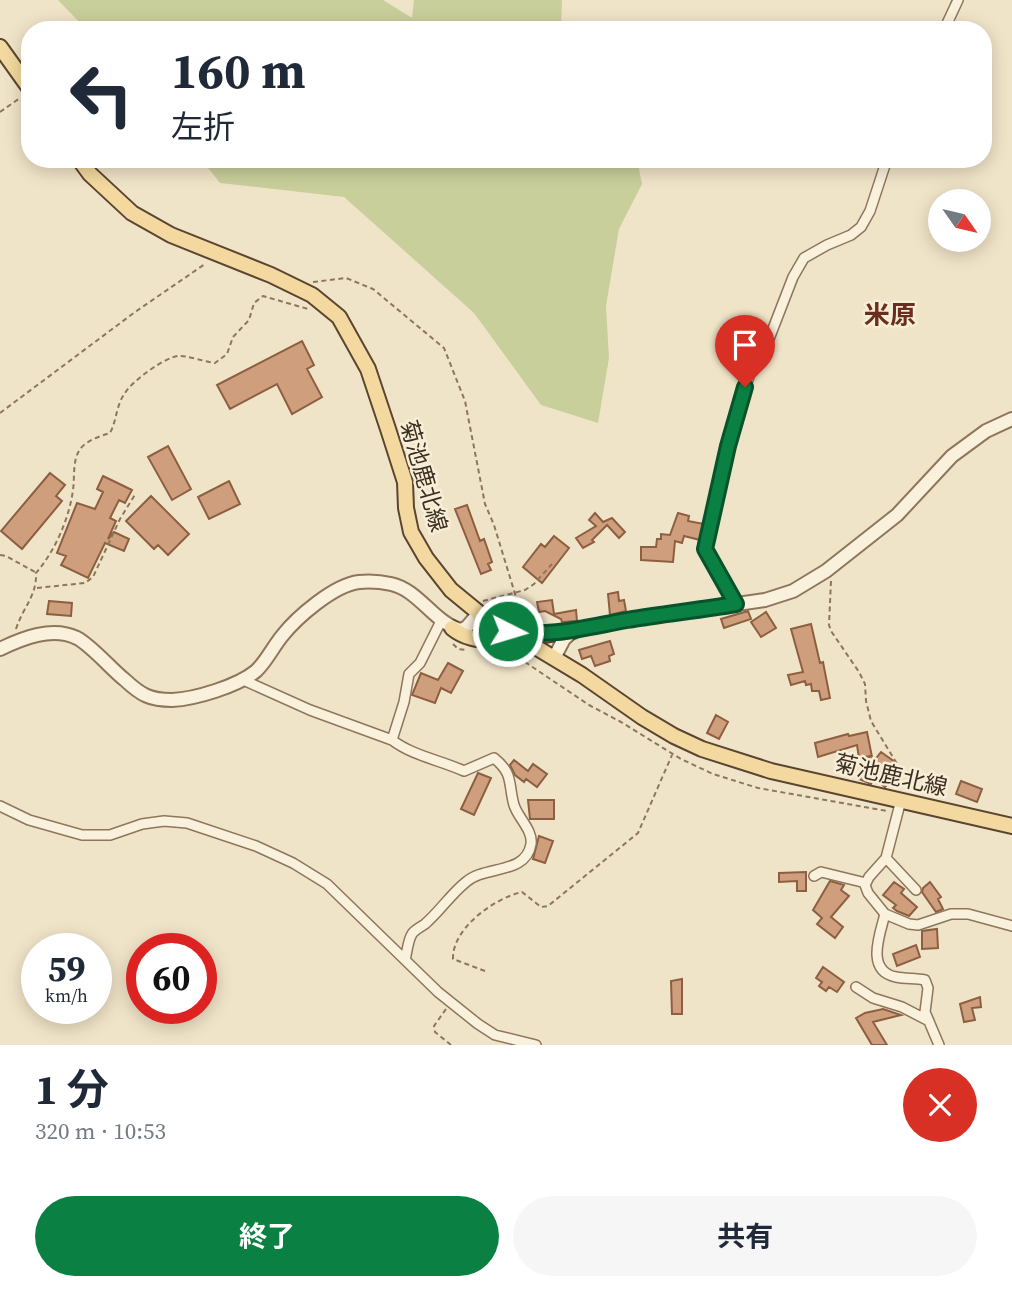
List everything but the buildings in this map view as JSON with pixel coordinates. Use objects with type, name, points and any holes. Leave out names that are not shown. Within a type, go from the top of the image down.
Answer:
[{"type":"main road","points":[[0,47],[21,86]]},
{"type":"main road","name":"菊池鹿北線","points":[[86,168],[132,213],[171,235],[312,295],[340,317],[368,369],[388,429],[405,482],[405,508],[411,532],[426,558],[451,590],[477,611],[559,661],[642,717],[702,749],[771,771],[1012,826]]},
{"type":"main road","points":[[447,624],[470,639],[514,643],[559,661]]},
{"type":"main road","points":[[508,631],[526,634],[573,631]]},
{"type":"street","points":[[948,21],[958,0]]},
{"type":"street","points":[[736,604],[705,549],[738,406],[752,369],[769,339],[793,276],[804,258],[861,227],[870,211],[884,168]]},
{"type":"street","points":[[559,661],[564,639],[573,631],[627,620],[765,600],[793,590],[826,571],[897,515],[952,456],[986,431],[1012,419]]},
{"type":"street","points":[[0,649],[20,640],[57,633],[77,638],[134,689],[152,700],[175,700],[208,695],[256,671],[284,634],[320,600],[359,582],[393,584],[447,624],[461,630],[467,627],[477,611]]},
{"type":"street","points":[[392,740],[404,702],[409,674],[420,663],[447,624]]},
{"type":"street","points":[[241,679],[310,710],[392,740],[419,754],[441,760],[464,771],[494,758],[505,766],[511,781],[514,805],[530,835],[531,845],[524,860],[514,866],[479,873],[466,882],[440,912],[412,934],[405,960]]},
{"type":"street","points":[[901,800],[886,858],[866,883],[868,893],[885,914],[918,925],[951,914],[968,914],[1012,926]]},
{"type":"street","points":[[0,806],[29,820],[82,835],[110,835],[142,824],[164,821],[187,823],[256,846],[293,863],[327,884],[450,1002],[495,1035],[536,1045]]},
{"type":"street","points":[[886,858],[916,890]]},
{"type":"street","points":[[814,876],[821,872],[866,883]]},
{"type":"street","points":[[885,914],[876,949],[877,962],[885,972],[895,977],[925,980],[928,988],[925,1012],[939,1045]]},
{"type":"street","points":[[856,987],[873,998],[902,1007],[930,1022]]},
{"type":"path","points":[[0,112],[21,97]]},
{"type":"path","points":[[0,413],[202,267],[215,253]]},
{"type":"path","points":[[297,288],[307,283],[346,278],[362,284],[373,289],[444,348],[465,401],[485,504],[494,525],[526,634]]},
{"type":"path","points":[[20,640],[16,629],[20,614],[36,588],[36,573],[48,558],[61,531],[73,491],[75,464],[80,449],[98,437],[110,433],[126,391],[167,359],[179,356],[215,363],[228,354],[233,337],[249,320],[254,303],[263,296],[314,310]]},
{"type":"path","points":[[36,588],[85,583],[93,577],[120,519],[136,493]]},
{"type":"path","points":[[0,555],[36,573]]},
{"type":"path","points":[[477,611],[484,600],[534,584],[552,564]]},
{"type":"path","points":[[826,571],[831,579],[831,631],[859,672],[865,684],[871,721],[899,767],[899,772],[885,797]]},
{"type":"path","points":[[485,971],[453,959],[457,943],[475,918],[492,904],[522,892],[541,907],[548,906],[638,833],[673,754]]},
{"type":"path","points":[[450,1002],[434,1026],[435,1032],[451,1045]]},
{"type":"green space","points":[[58,0],[383,0],[412,18],[414,0],[562,0],[561,21],[78,21]]},
{"type":"green space","points":[[208,168],[639,168],[642,184],[619,229],[606,306],[609,358],[598,423],[541,405],[474,313],[344,197],[220,183]]},
{"type":"district","name":"米原","points":[[890,315]]},
{"type":"route","points":[[508,631],[542,635],[736,604],[705,549],[728,446],[745,387]]}]
